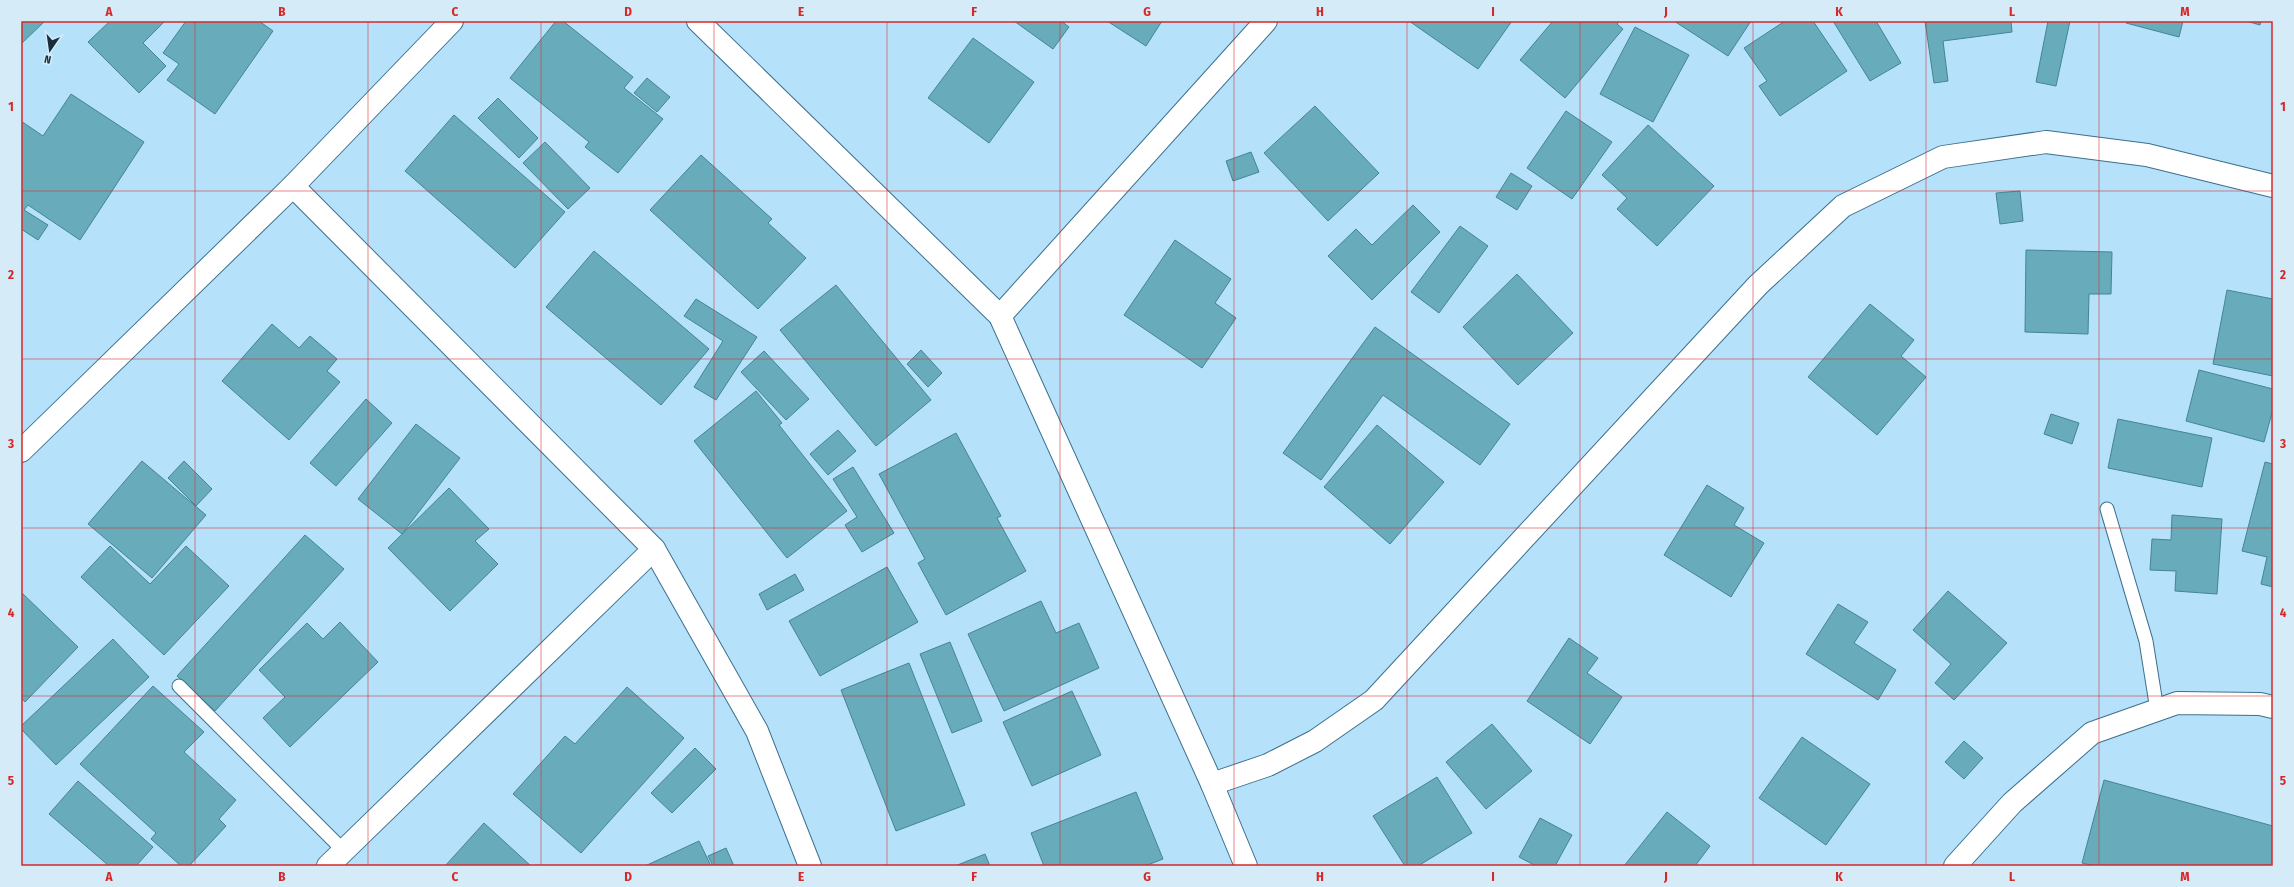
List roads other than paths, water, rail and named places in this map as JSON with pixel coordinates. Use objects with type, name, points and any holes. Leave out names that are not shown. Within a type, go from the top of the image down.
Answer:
[{"type":"street","points":[[21,451],[293,186],[452,21]]},
{"type":"street","points":[[698,21],[1000,316],[1212,784],[1246,866]]},
{"type":"street","points":[[1000,316],[1266,21]]},
{"type":"street","points":[[1212,784],[1268,765],[1315,741],[1374,700],[1758,285],[1843,206],[1943,157],[2046,142],[2148,155],[2273,186]]},
{"type":"street","points":[[293,186],[654,549],[756,731],[810,866]]},
{"type":"street","points":[[328,866],[654,549]]},
{"type":"street","points":[[1955,866],[2012,804],[2092,733],[2177,703],[2260,704],[2273,707]]},
{"type":"lane","points":[[2107,509],[2146,641],[2157,710]]},
{"type":"lane","points":[[179,686],[344,851]]}]
